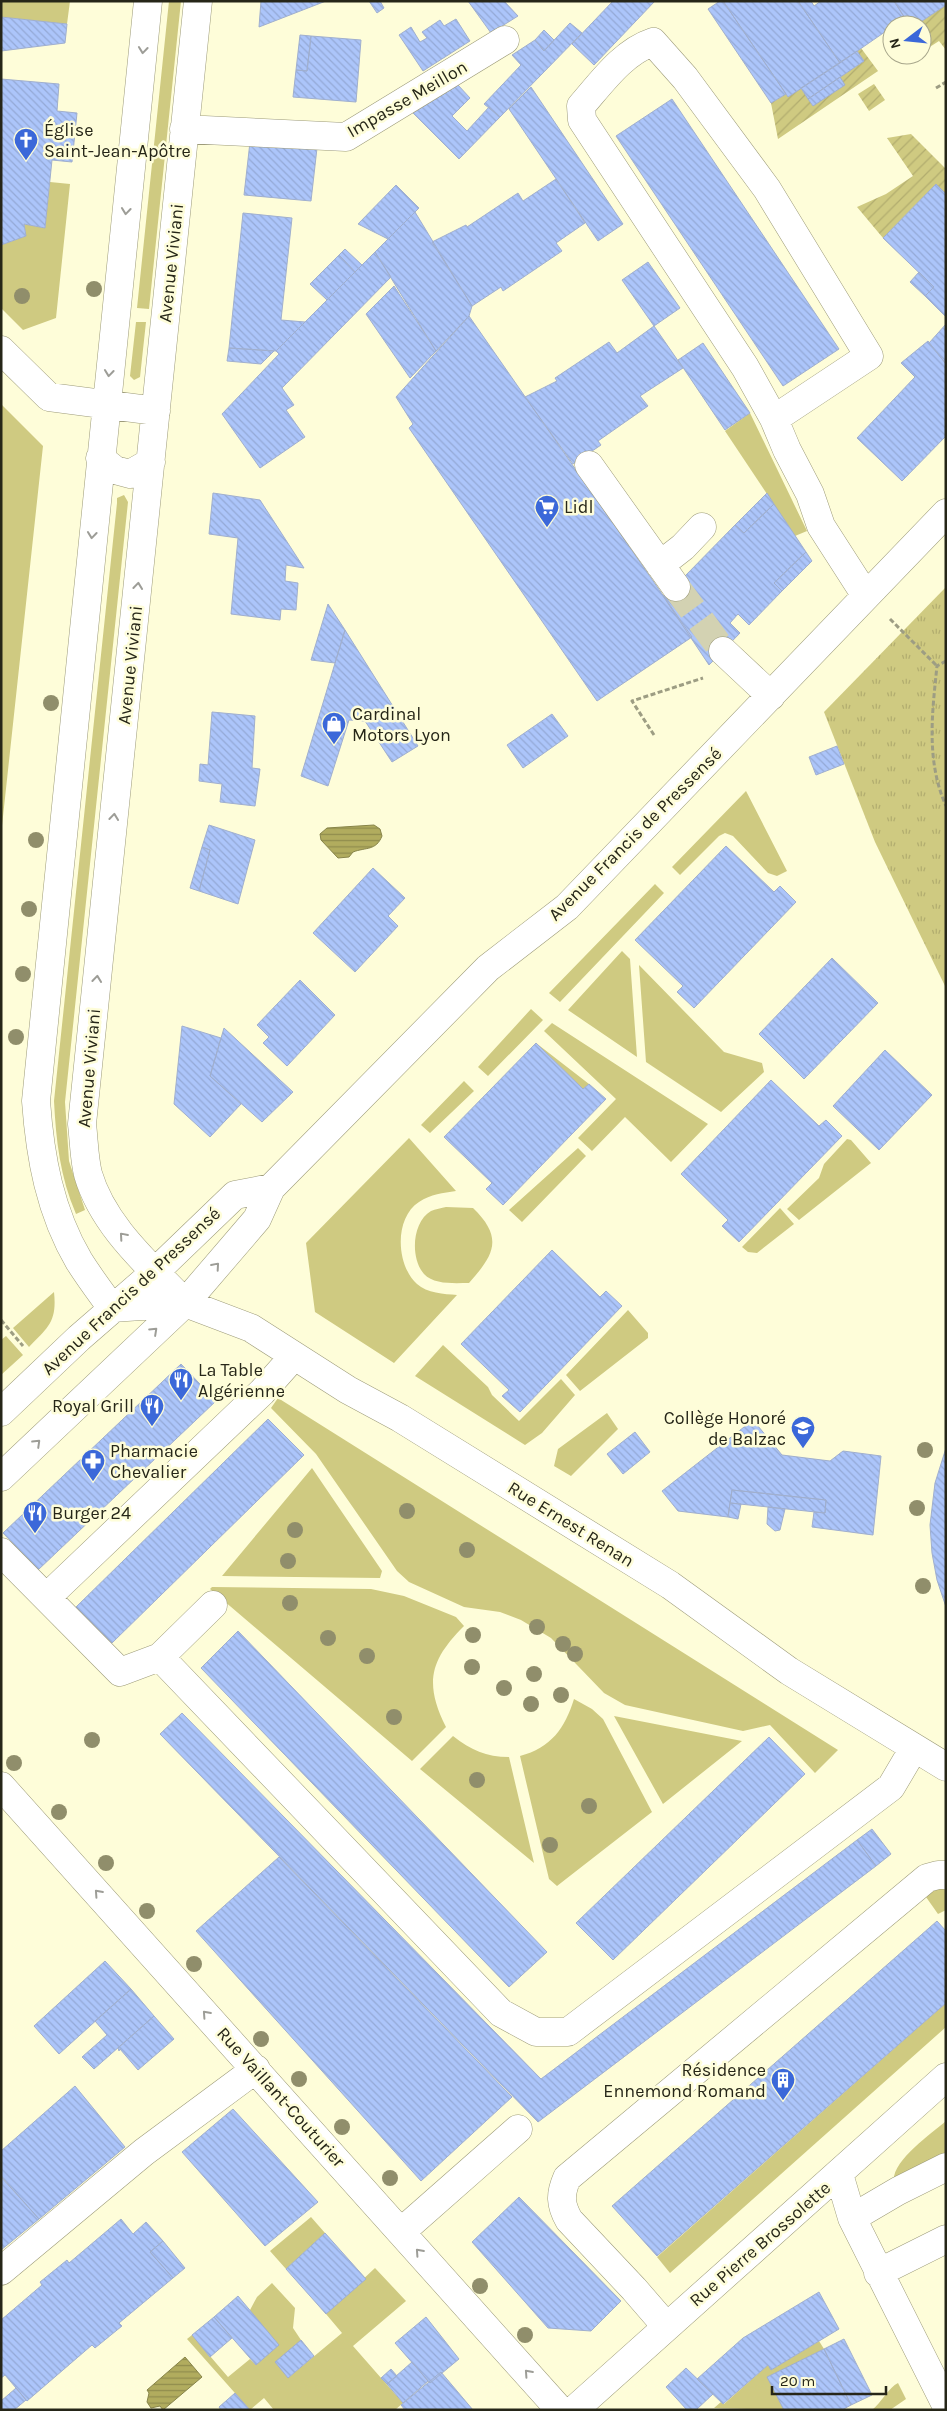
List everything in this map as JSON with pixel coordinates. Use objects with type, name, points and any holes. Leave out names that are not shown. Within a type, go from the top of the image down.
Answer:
[{"type":"street","points":[[148,1],[36,1101],[39,1144],[49,1190],[62,1225],[79,1261],[112,1308],[185,1303]]},
{"type":"street","name":"Avenue Viviani","points":[[185,1303],[120,1233],[99,1203],[88,1173],[82,1124],[198,1]]},
{"type":"street","name":"Impasse Meillon","points":[[184,129],[346,138],[505,40]]},
{"type":"street","points":[[774,419],[870,356],[767,189],[685,78],[653,42],[638,47],[613,70],[581,106],[582,120],[745,367],[774,419],[787,450],[810,494],[821,526],[866,596]]},
{"type":"street","points":[[1,350],[48,397],[156,411]]},
{"type":"street","points":[[100,458],[115,470],[130,474],[151,462]]},
{"type":"street","points":[[589,465],[676,587]]},
{"type":"street","name":"Avenue Francis de Pressensé","points":[[1,1476],[185,1303],[257,1219],[271,1188],[488,968],[567,907],[946,513]]},
{"type":"street","points":[[660,565],[683,547],[702,527]]},
{"type":"street","points":[[723,651],[771,696]]},
{"type":"street","name":"Avenue Francis de Pressensé","points":[[1,1412],[112,1308],[155,1272],[235,1195],[271,1188]]},
{"type":"street","name":"Rue Ernest Renan","points":[[185,1303],[252,1328],[348,1390],[400,1418],[670,1585],[788,1671],[946,1767]]},
{"type":"street","points":[[47,1597],[262,1392],[294,1356]]},
{"type":"street","points":[[1,1552],[120,1672],[160,1657],[213,1605]]},
{"type":"street","points":[[160,1657],[501,2013],[536,2032],[568,2032],[891,1787],[914,1748]]},
{"type":"street","name":"Rue Vaillant-Couturier","points":[[1,1786],[560,2410]]},
{"type":"street","points":[[666,2326],[569,2220],[562,2208],[561,2192],[567,2178],[927,1878],[938,1874],[946,1875]]},
{"type":"street","points":[[1,2271],[144,2152],[256,2069]]},
{"type":"street","name":"Rue Pierre Brossolette","points":[[574,2410],[946,2077]]},
{"type":"street","points":[[401,2232],[518,2129]]},
{"type":"street","points":[[852,2218],[898,2191],[946,2167]]},
{"type":"street","points":[[839,2174],[852,2218],[946,2405]]},
{"type":"street","points":[[878,2273],[946,2238]]},
{"type":"path","points":[[936,88],[946,82]]},
{"type":"path","points":[[866,596],[937,666]]},
{"type":"path","points":[[937,666],[946,661]]},
{"type":"path","points":[[937,666],[932,718],[933,765],[939,792],[946,806]]},
{"type":"path","points":[[654,735],[632,701],[709,676]]},
{"type":"path","points":[[1,1320],[26,1349]]},
{"type":"green space","points":[[1,1],[70,1],[67,24],[1,17]]},
{"type":"green space","points":[[169,1],[181,1],[149,309],[137,308]]},
{"type":"green space","points":[[946,5],[946,50],[939,41],[932,46],[931,15]]},
{"type":"green space","points":[[861,48],[878,71],[778,139],[771,103],[786,94],[788,97],[801,88],[813,106],[840,77],[864,61],[857,51]]},
{"type":"green space","points":[[874,84],[885,100],[869,111],[858,94]]},
{"type":"green space","points":[[911,134],[946,169],[946,194],[936,184],[883,238],[857,207],[886,194],[913,176],[887,138]]},
{"type":"green space","points":[[50,182],[70,184],[56,318],[23,330],[1,308],[1,245],[26,236],[24,224],[45,228]]},
{"type":"green space","points":[[136,322],[146,322],[140,377],[134,380],[130,376]]},
{"type":"green space","points":[[1,404],[43,446],[1,835]]},
{"type":"green space","points":[[750,413],[807,531],[795,536],[725,431]]},
{"type":"green space","points":[[124,495],[128,502],[65,1102],[69,1161],[85,1210],[76,1214],[66,1186],[60,1158],[54,1101],[117,498]]},
{"type":"green space","points":[[946,587],[946,988],[875,842],[824,712]]},
{"type":"green space","points":[[746,791],[787,871],[777,876],[768,873],[733,836],[725,833],[719,836],[680,875],[672,867]]},
{"type":"green space","points":[[655,884],[664,893],[560,1002],[549,993]]},
{"type":"green space","points":[[622,951],[630,959],[637,1057],[568,1010]]},
{"type":"green space","points":[[639,965],[724,1052],[762,1063],[764,1072],[721,1112],[646,1062]]},
{"type":"green space","points":[[531,1009],[543,1020],[488,1076],[478,1067]]},
{"type":"green space","points":[[552,1023],[708,1124],[671,1162],[625,1117],[592,1151],[578,1138],[616,1099],[544,1031]]},
{"type":"green space","points":[[536,1043],[589,1084],[583,1089]]},
{"type":"green space","points":[[464,1081],[474,1091],[430,1133],[421,1125]]},
{"type":"green space","points":[[409,1138],[456,1191],[428,1197],[411,1209],[405,1219],[402,1230],[402,1254],[405,1265],[410,1276],[421,1287],[436,1292],[457,1295],[394,1363],[315,1312],[306,1243]]},
{"type":"green space","points":[[847,1139],[851,1140],[871,1163],[799,1220],[787,1209],[819,1178],[824,1164]]},
{"type":"green space","points":[[578,1148],[586,1156],[522,1222],[509,1210]]},
{"type":"green space","points":[[446,1207],[473,1208],[489,1228],[492,1246],[489,1255],[485,1264],[469,1283],[445,1283],[428,1278],[417,1259],[415,1241],[420,1223],[431,1211]]},
{"type":"green space","points":[[780,1208],[794,1224],[757,1253],[748,1252],[742,1247]]},
{"type":"green space","points":[[54,1292],[53,1317],[42,1334],[29,1347],[13,1328]]},
{"type":"green space","points":[[628,1310],[648,1333],[648,1338],[580,1391],[566,1375]]},
{"type":"green space","points":[[6,1336],[23,1355],[1,1375],[1,1340]]},
{"type":"green space","points":[[443,1345],[488,1387],[492,1395],[519,1421],[561,1379],[575,1395],[542,1433],[525,1445],[415,1376]]},
{"type":"green space","points":[[278,1398],[838,1750],[815,1773],[770,1725],[743,1731],[625,1705],[604,1693],[551,1638],[521,1620],[500,1612],[464,1607],[409,1582],[397,1571],[316,1454],[271,1408]]},
{"type":"green space","points":[[607,1413],[618,1429],[571,1476],[554,1466],[558,1449]]},
{"type":"green space","points":[[312,1468],[382,1571],[380,1578],[222,1576]]},
{"type":"green space","points":[[212,1587],[371,1589],[404,1596],[456,1617],[464,1626],[444,1650],[434,1673],[435,1697],[446,1727],[412,1761],[210,1589]]},
{"type":"green space","points":[[574,1699],[592,1709],[603,1719],[652,1812],[557,1886],[549,1879],[520,1756],[540,1748],[555,1735],[566,1719]]},
{"type":"green space","points":[[614,1716],[742,1741],[663,1804]]},
{"type":"green space","points":[[453,1736],[479,1752],[493,1756],[509,1757],[534,1863],[420,1769]]},
{"type":"green space","points":[[940,1888],[946,1890],[946,1910],[938,1914],[926,1897],[931,1891]]},
{"type":"green space","points":[[946,2003],[946,2027],[670,2273],[657,2257]]},
{"type":"green space","points":[[946,2121],[946,2156],[894,2183],[894,2175],[898,2166],[913,2149]]},
{"type":"green space","points":[[311,2217],[325,2233],[286,2269],[270,2251]]},
{"type":"green space","points":[[375,2268],[406,2301],[353,2346],[403,2403],[395,2410],[274,2410],[264,2398],[250,2410],[187,2339],[192,2335],[228,2377],[250,2359],[256,2365],[250,2310],[257,2297],[272,2283],[295,2308],[293,2328],[301,2340],[288,2378],[342,2333],[326,2314]]},
{"type":"green space","points":[[819,2341],[824,2349],[768,2377],[784,2410],[714,2408],[721,2402],[724,2404],[768,2365],[771,2370]]},
{"type":"green space","points":[[898,2383],[906,2399],[890,2410],[872,2410],[891,2388]]},
{"type":"shaded area","points":[[374,825],[380,829],[382,836],[380,841],[370,848],[353,852],[349,857],[338,858],[321,840],[320,834],[327,828]]},
{"type":"shaded area","points":[[185,2357],[202,2377],[163,2410],[160,2406],[151,2408],[147,2402],[149,2393],[147,2390]]},
{"type":"building","points":[[261,1],[326,1],[259,27]]},
{"type":"building","points":[[369,1],[380,1],[384,8],[377,13]]},
{"type":"building","points":[[468,1],[504,1],[518,16],[491,33]]},
{"type":"building","points":[[613,1],[655,1],[594,65],[572,44]]},
{"type":"building","points":[[723,1],[786,94],[771,103],[708,9]]},
{"type":"building","points":[[723,1],[798,1],[840,63],[788,97]]},
{"type":"building","points":[[798,1],[811,1],[814,6],[821,1],[894,1],[903,15],[882,15],[882,34],[840,63]]},
{"type":"building","points":[[894,1],[946,1],[946,5],[931,15],[903,15]]},
{"type":"building","points":[[1,17],[67,24],[65,43],[1,51]]},
{"type":"building","points":[[456,19],[470,41],[423,71],[399,35],[411,27],[420,42],[427,38],[422,32],[440,20],[444,26]]},
{"type":"building","points":[[570,23],[582,33],[500,117],[484,104],[521,65],[512,55],[535,40],[544,51]]},
{"type":"building","points":[[544,30],[554,40],[544,51],[535,40]]},
{"type":"building","points":[[300,35],[311,36],[307,71],[296,70]]},
{"type":"building","points":[[311,36],[361,40],[356,102],[293,97],[296,70],[307,71]]},
{"type":"building","points":[[857,51],[864,61],[808,99],[801,88]]},
{"type":"building","points":[[840,77],[845,85],[813,106],[808,99]]},
{"type":"building","name":"Église Saint-Jean-Apôtre","points":[[1,79],[59,84],[57,111],[77,113],[72,162],[52,160],[45,228],[24,224],[26,236],[1,245]]},
{"type":"building","points":[[458,85],[470,98],[452,116],[467,131],[489,107],[500,117],[459,159],[413,113]]},
{"type":"building","points":[[531,87],[623,224],[598,241],[509,109]]},
{"type":"building","points":[[672,99],[839,349],[783,386],[616,136]]},
{"type":"building","points":[[250,142],[317,148],[311,201],[244,195]]},
{"type":"building","points":[[556,179],[585,223],[556,243],[562,251],[503,291],[501,287],[472,306],[432,242],[466,225],[467,227],[518,193],[523,201]]},
{"type":"building","points":[[936,184],[946,194],[946,317],[925,296],[934,287],[883,238]]},
{"type":"building","points":[[396,185],[419,208],[388,239],[358,224]]},
{"type":"building","points":[[415,212],[472,306],[469,316],[436,351],[375,252]]},
{"type":"building","points":[[243,213],[292,218],[281,320],[305,322],[276,351],[229,348]]},
{"type":"building","points":[[345,249],[362,265],[355,272],[339,255]]},
{"type":"building","points":[[375,252],[391,277],[282,388],[294,405],[286,410],[305,437],[260,468],[222,414],[279,354],[276,351]]},
{"type":"building","points":[[339,255],[355,272],[327,300],[310,284]]},
{"type":"building","points":[[648,262],[680,308],[654,326],[622,280]]},
{"type":"building","points":[[919,272],[934,287],[925,296],[910,282]]},
{"type":"building","points":[[394,286],[436,351],[410,378],[366,314]]},
{"type":"building","points":[[469,316],[692,637],[597,701],[409,428],[413,424],[396,397]]},
{"type":"building","points":[[946,324],[946,364],[929,343]]},
{"type":"building","points":[[654,326],[683,368],[640,396],[648,406],[598,441],[601,445],[573,464],[525,397],[557,381],[555,378],[609,342],[617,353]]},
{"type":"building","points":[[928,341],[946,364],[946,436],[902,481],[857,438],[915,377],[901,363]]},
{"type":"building","points":[[703,343],[750,413],[725,430],[678,360]]},
{"type":"building","points":[[229,348],[274,351],[261,364],[227,361]]},
{"type":"building","points":[[213,493],[260,500],[304,568],[286,565],[285,581],[298,583],[296,610],[281,609],[280,620],[231,614],[238,538],[209,534]]},
{"type":"building","points":[[767,493],[774,504],[744,533],[735,525]]},
{"type":"building","points":[[774,504],[806,552],[774,583],[782,591],[749,625],[738,614],[730,623],[740,633],[709,665],[663,596],[688,579],[685,576],[735,525],[744,533]]},
{"type":"building","points":[[806,552],[812,561],[782,591],[774,583]]},
{"type":"building","points":[[328,604],[345,630],[335,663],[311,660]]},
{"type":"building","points":[[345,630],[418,746],[392,762],[365,721],[349,720],[328,786],[301,776]]},
{"type":"building","points":[[212,712],[255,716],[252,768],[260,769],[255,806],[220,802],[222,784],[199,781],[200,764],[208,765]]},
{"type":"building","points":[[552,714],[568,736],[523,768],[507,745]]},
{"type":"building","points":[[837,746],[844,764],[816,775],[809,757]]},
{"type":"building","points":[[209,825],[255,840],[238,904],[199,891],[210,850],[202,847]]},
{"type":"building","points":[[726,846],[774,892],[780,886],[796,902],[694,1008],[677,992],[683,986],[635,940]]},
{"type":"building","points":[[202,847],[210,850],[199,891],[190,888]]},
{"type":"building","points":[[373,868],[405,898],[388,916],[398,926],[355,972],[313,933]]},
{"type":"building","points":[[832,958],[878,1003],[804,1079],[759,1034]]},
{"type":"building","points":[[300,980],[335,1015],[287,1066],[263,1043],[269,1037],[257,1025]]},
{"type":"building","points":[[182,1026],[221,1038],[210,1076],[241,1104],[210,1137],[174,1104]]},
{"type":"building","points":[[224,1028],[293,1092],[262,1122],[210,1076]]},
{"type":"building","points":[[536,1043],[583,1089],[589,1084],[606,1099],[503,1205],[486,1189],[492,1183],[444,1137]]},
{"type":"building","points":[[885,1050],[932,1095],[879,1150],[833,1106]]},
{"type":"building","points":[[771,1080],[819,1126],[826,1120],[842,1136],[739,1242],[722,1226],[728,1220],[681,1174]]},
{"type":"building","points":[[552,1250],[600,1297],[606,1291],[622,1306],[520,1412],[502,1396],[509,1390],[461,1344]]},
{"type":"building","points":[[181,1364],[216,1401],[38,1570],[3,1533]]},
{"type":"building","points":[[268,1419],[304,1455],[112,1643],[76,1607]]},
{"type":"building","points":[[753,1420],[782,1455],[830,1461],[843,1451],[881,1456],[873,1535],[812,1527],[814,1512],[825,1513],[826,1500],[732,1490],[728,1517],[678,1511],[662,1491]]},
{"type":"building","points":[[635,1432],[650,1452],[623,1474],[607,1454]]},
{"type":"building","points":[[946,1448],[946,1607],[937,1580],[932,1553],[930,1525],[935,1483]]},
{"type":"building","points":[[732,1490],[826,1500],[825,1513],[730,1503]]},
{"type":"building","points":[[730,1503],[741,1504],[738,1519],[728,1517]]},
{"type":"building","points":[[768,1507],[785,1509],[780,1530],[775,1531],[767,1524]]},
{"type":"building","points":[[238,1631],[547,1952],[509,1987],[201,1668]]},
{"type":"building","points":[[182,1713],[541,2079],[857,1840],[876,1866],[538,2122],[160,1734]]},
{"type":"building","points":[[769,1737],[805,1774],[613,1960],[576,1923]]},
{"type":"building","points":[[872,1829],[891,1854],[876,1866],[857,1840]]},
{"type":"building","points":[[279,1857],[512,2097],[421,2181],[196,1931]]},
{"type":"building","name":"Résidence Ennemond Romand","points":[[937,1921],[946,1931],[946,2003],[657,2256],[612,2206]]},
{"type":"building","points":[[105,1961],[131,1989],[59,2054],[34,2026]]},
{"type":"building","points":[[131,1989],[154,2016],[94,2069],[82,2057],[107,2035],[95,2021]]},
{"type":"building","points":[[154,2016],[174,2039],[138,2070],[118,2048]]},
{"type":"building","points":[[75,2086],[125,2147],[39,2219],[1,2176],[1,2151]]},
{"type":"building","points":[[233,2109],[318,2202],[265,2246],[182,2152]]},
{"type":"building","points":[[1,2177],[39,2219],[1,2250]]},
{"type":"building","points":[[519,2197],[621,2301],[591,2331],[548,2328],[472,2242]]},
{"type":"building","points":[[121,2219],[133,2234],[146,2222],[163,2241],[150,2252],[173,2278],[119,2323],[122,2326],[95,2348],[92,2345],[27,2401],[5,2375],[1,2378],[1,2320],[42,2285],[40,2282],[67,2260],[69,2263]]},
{"type":"building","points":[[325,2233],[366,2279],[326,2314],[286,2269]]},
{"type":"building","points":[[163,2241],[185,2268],[173,2278],[150,2252]]},
{"type":"building","points":[[819,2292],[839,2329],[771,2370],[768,2365],[723,2404],[697,2379],[743,2338]]},
{"type":"building","points":[[238,2296],[279,2345],[256,2365],[214,2317]]},
{"type":"building","points":[[214,2317],[232,2338],[210,2357],[192,2335]]},
{"type":"building","points":[[426,2317],[459,2359],[430,2383],[395,2343]]},
{"type":"building","points":[[844,2339],[872,2395],[851,2405],[824,2349]]},
{"type":"building","points":[[301,2340],[314,2356],[288,2378],[275,2362]]},
{"type":"building","points":[[824,2349],[851,2405],[842,2410],[784,2410],[767,2377]]},
{"type":"building","points":[[412,2362],[428,2381],[403,2403],[387,2384]]},
{"type":"building","points":[[686,2368],[713,2394],[696,2410],[687,2410],[666,2387]]},
{"type":"building","points":[[391,2369],[397,2376],[387,2384],[381,2378]]},
{"type":"building","points":[[441,2372],[473,2410],[405,2410],[401,2405]]},
{"type":"building","points":[[16,2388],[26,2400],[14,2410],[1,2410],[1,2401]]},
{"type":"building","points":[[235,2393],[250,2410],[221,2410],[219,2407]]},
{"type":"tunnel","points":[[676,587],[723,651]]},
{"type":"place","name":"Église Saint-Jean-Apôtre","points":[[26,161]]},
{"type":"place","name":"Lidl","points":[[547,528]]},
{"type":"place","name":"Cardinal Motors Lyon","points":[[334,745]]},
{"type":"place","name":"La Table Algérienne","points":[[181,1401]]},
{"type":"place","name":"Royal Grill","points":[[152,1427]]},
{"type":"place","name":"Collège Honoré de Balzac","points":[[803,1449]]},
{"type":"place","name":"Pharmacie Chevalier","points":[[93,1482]]},
{"type":"place","name":"Burger 24","points":[[35,1534]]},
{"type":"place","name":"Résidence Ennemond Romand","points":[[783,2101]]}]
